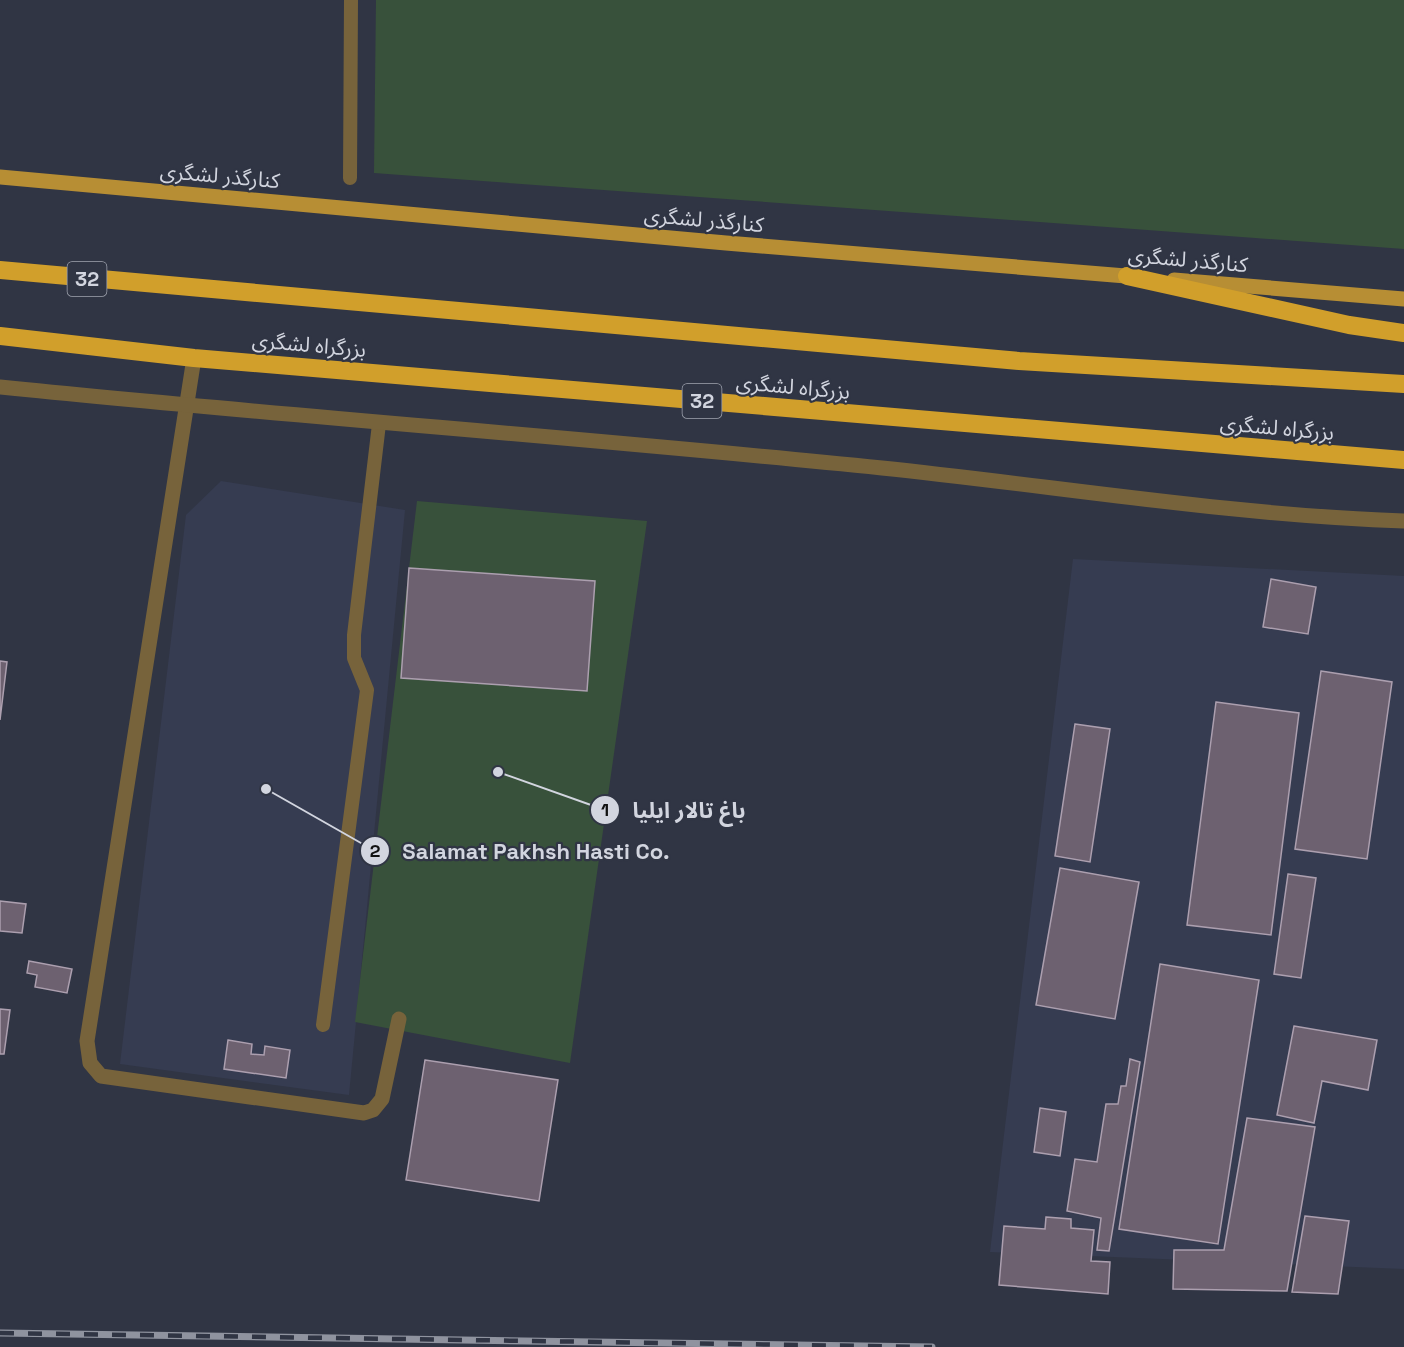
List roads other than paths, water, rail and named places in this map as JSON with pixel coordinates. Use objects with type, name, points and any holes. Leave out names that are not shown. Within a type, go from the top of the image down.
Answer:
[{"type":"highway","name":"32","points":[[0,270],[1007,360],[1404,384]]},
{"type":"highway","points":[[1127,276],[1349,325],[1404,333]]},
{"type":"highway","name":"بزرگراه لشگری","points":[[0,336],[194,358],[1404,460]]},
{"type":"main road","name":"کنارگذر لشگری","points":[[0,177],[738,244],[1404,299]]},
{"type":"street","points":[[194,358],[87,1041],[90,1063],[102,1076],[364,1113],[373,1110],[382,1099],[399,1019]]},
{"type":"street","points":[[0,387],[379,424],[883,468],[1322,518],[1404,521]]},
{"type":"lane","points":[[350,178],[351,0]]},
{"type":"lane","points":[[323,1025],[367,690],[354,658],[354,635],[379,424]]},
{"type":"railway","points":[[0,1333],[932,1347]]},
{"type":"place","name":"باغ تالار ایلیا","points":[[498,772]]},
{"type":"place","name":"Salamat Pakhsh Hasti Co.","points":[[266,789]]}]
